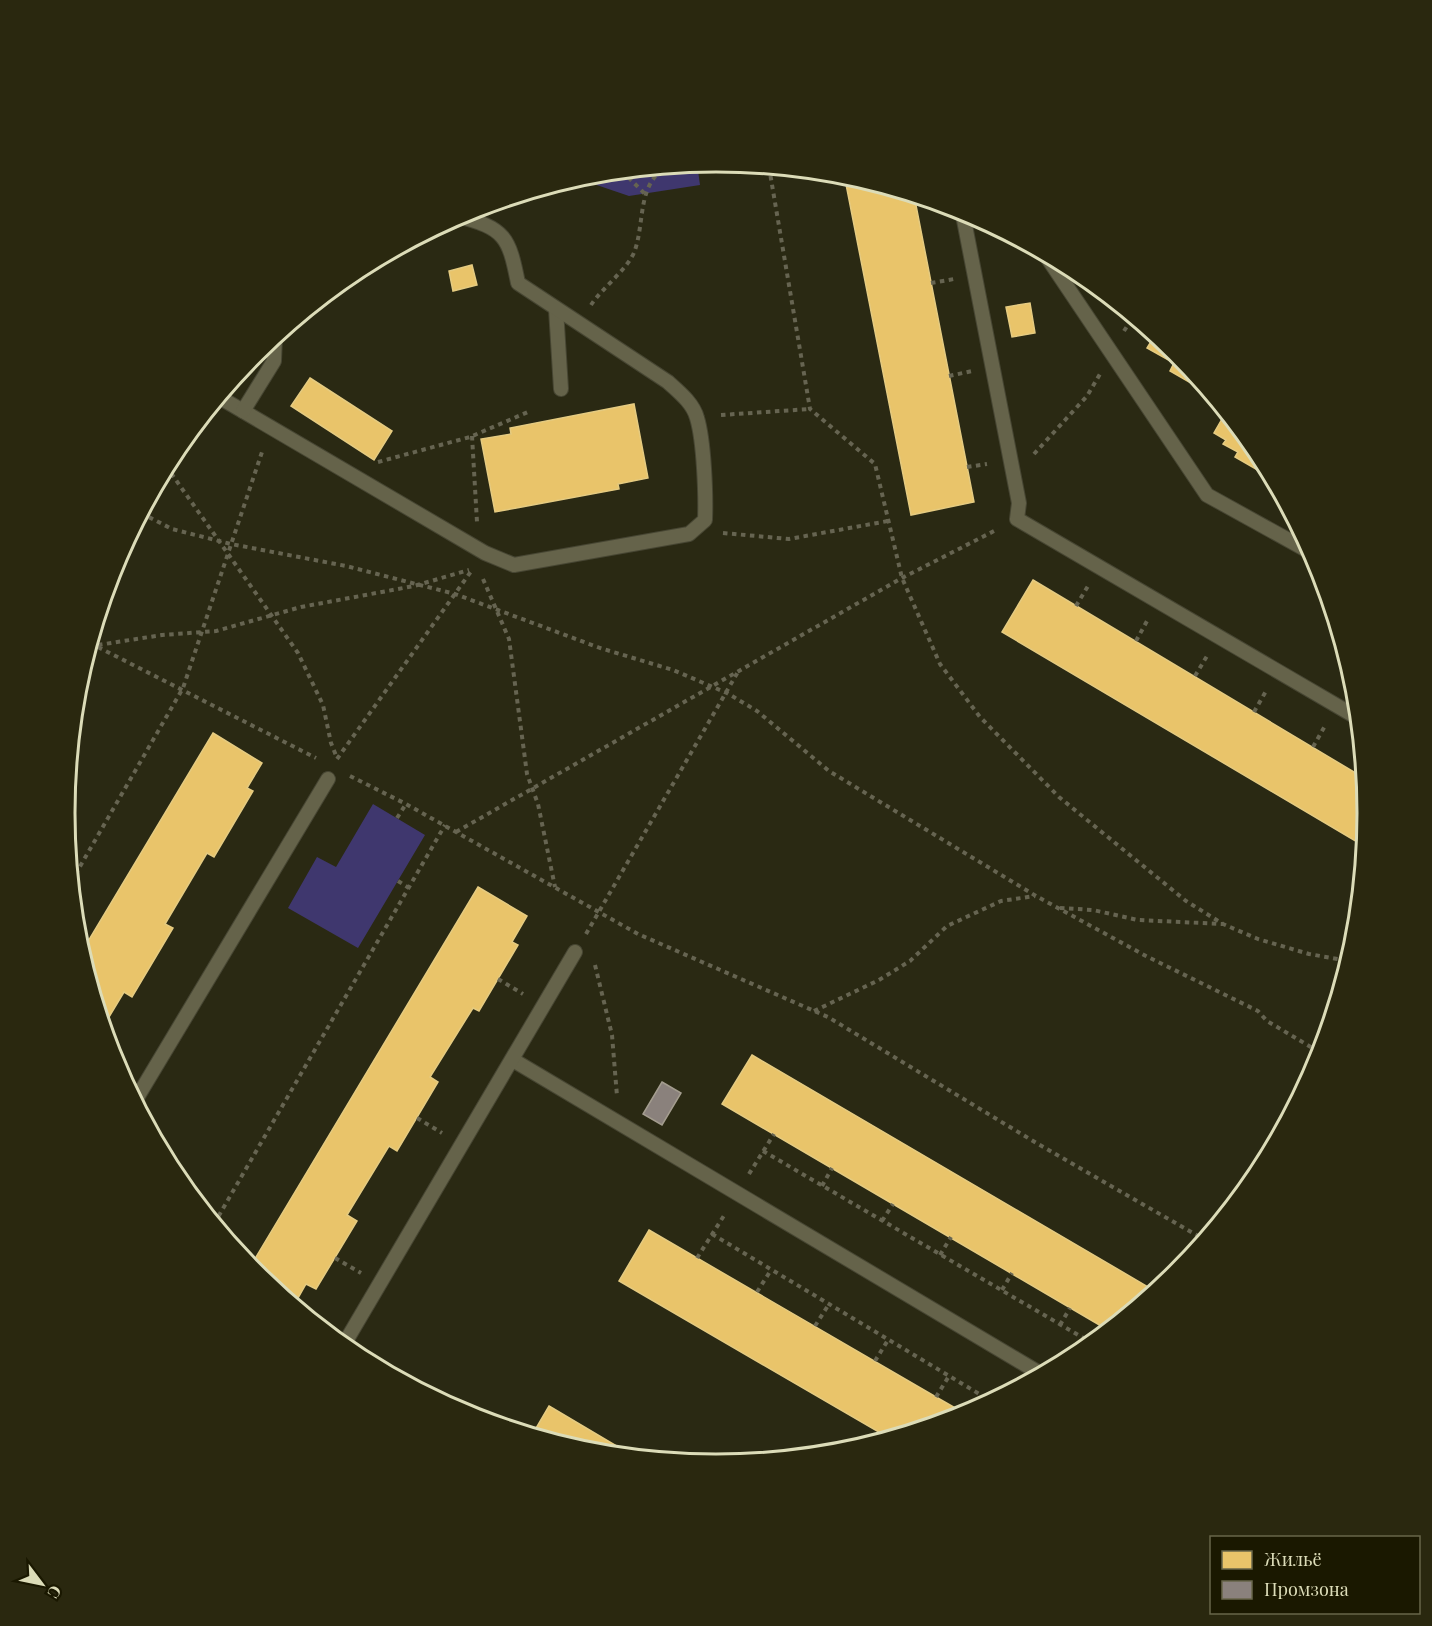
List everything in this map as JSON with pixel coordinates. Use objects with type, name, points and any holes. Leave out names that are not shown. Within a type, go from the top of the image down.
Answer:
[{"type":"lane","points":[[225,401],[352,475],[479,555],[514,565],[535,563],[689,534],[705,520],[706,498],[697,417],[687,399],[668,382],[518,283],[511,247],[504,237],[470,222]]},
{"type":"lane","points":[[964,223],[1019,503],[1017,519],[1349,713]]},
{"type":"lane","points":[[1056,270],[1207,495],[1298,545]]},
{"type":"lane","points":[[556,309],[561,389]]},
{"type":"lane","points":[[243,411],[274,361],[274,349]]},
{"type":"lane","points":[[139,1093],[330,773]]},
{"type":"lane","points":[[348,1338],[575,952]]},
{"type":"lane","points":[[513,1060],[1033,1369]]},
{"type":"path","points":[[770,174],[810,409],[875,464],[902,578],[940,664],[980,717],[1067,803],[1186,901],[1223,924],[1258,939],[1309,954],[1340,959]]},
{"type":"path","points":[[580,324],[594,301],[635,252],[645,194],[655,175]]},
{"type":"path","points":[[628,178],[645,194]]},
{"type":"path","points":[[1014,476],[1087,396],[1129,323]]},
{"type":"path","points":[[697,417],[810,409]]},
{"type":"path","points":[[352,475],[368,465],[472,436],[528,412]]},
{"type":"path","points":[[77,871],[183,688],[270,427]]},
{"type":"path","points":[[472,436],[479,555],[491,600],[497,608],[510,648],[527,774],[538,804],[555,888]]},
{"type":"path","points":[[172,475],[309,671],[323,705],[337,759]]},
{"type":"path","points":[[148,516],[172,529],[218,541],[346,566],[455,594],[600,648],[673,670],[727,693],[774,724],[829,771],[1036,896],[1213,991],[1258,1011],[1267,1021],[1312,1048]]},
{"type":"path","points":[[456,832],[902,578],[1017,519]]},
{"type":"path","points":[[694,530],[789,539],[888,520]]},
{"type":"path","points":[[330,773],[337,759],[473,569],[479,555]]},
{"type":"path","points":[[98,645],[162,635],[201,634],[272,615],[414,585],[473,569]]},
{"type":"path","points":[[98,645],[322,762]]},
{"type":"path","points":[[598,913],[739,669]]},
{"type":"path","points":[[342,772],[445,825],[598,913],[711,967],[828,1017],[1038,1144],[1198,1236]]},
{"type":"path","points":[[397,818],[406,804]]},
{"type":"path","points":[[218,1217],[445,825]]},
{"type":"path","points":[[398,881],[409,888]]},
{"type":"path","points":[[814,1011],[879,980],[910,961],[947,926],[1001,901],[1036,896]]},
{"type":"path","points":[[1058,908],[1093,910],[1138,920],[1223,924]]},
{"type":"path","points":[[585,935],[588,944]]},
{"type":"path","points":[[594,961],[612,1035],[620,1124]]},
{"type":"path","points":[[763,1151],[1083,1338]]},
{"type":"path","points":[[822,1186],[832,1168]]},
{"type":"path","points":[[882,1221],[893,1204]]},
{"type":"path","points":[[712,1234],[982,1396]]},
{"type":"path","points":[[940,1255],[951,1238]]},
{"type":"path","points":[[757,1292],[771,1270]]},
{"type":"path","points":[[1002,1290],[1012,1273]]},
{"type":"path","points":[[815,1326],[829,1304]]},
{"type":"path","points":[[1060,1325],[1070,1308]]},
{"type":"path","points":[[875,1361],[888,1340]]},
{"type":"path","points":[[936,1397],[949,1376]]},
{"type":"shaded area","points":[[698,172],[700,185],[629,196],[593,184],[632,177]]},
{"type":"shaded area","points":[[373,804],[425,835],[358,948],[288,908],[317,857],[336,867]]},
{"type":"building: Жильё","points":[[846,185],[916,204],[974,502],[911,515]]},
{"type":"building: Жильё","points":[[472,265],[477,285],[453,291],[449,271]]},
{"type":"building: Жильё","points":[[1030,303],[1035,333],[1012,337],[1006,307]]},
{"type":"building: Жильё","points":[[1151,342],[1169,360],[1147,348]]},
{"type":"building: Жильё","points":[[1173,364],[1192,384],[1170,371]]},
{"type":"building: Жильё","points":[[310,378],[392,431],[374,460],[291,406]]},
{"type":"building: Жильё","points":[[634,404],[648,478],[618,484],[619,489],[495,512],[481,439],[511,434],[510,428]]},
{"type":"building: Жильё","points":[[1222,419],[1257,469],[1235,457],[1238,452],[1223,444],[1226,440],[1214,433]]},
{"type":"building: Жильё","points":[[1033,580],[1356,773],[1356,841],[1002,632]]},
{"type":"building: Жильё","points":[[213,733],[262,763],[247,788],[253,791],[214,857],[207,853],[165,924],[173,928],[132,997],[124,992],[109,1018],[88,942]]},
{"type":"building: Жильё","points":[[478,887],[527,916],[512,942],[518,945],[479,1011],[473,1008],[430,1077],[438,1082],[397,1151],[389,1146],[347,1215],[357,1221],[316,1289],[306,1284],[298,1299],[255,1258]]},
{"type":"building: Жильё","points":[[752,1055],[1148,1287],[1101,1326],[722,1104]]},
{"type":"building: Жильё","points":[[649,1230],[955,1407],[880,1433],[619,1281]]},
{"type":"building: Жильё","points":[[549,1406],[617,1446],[591,1442],[536,1428]]},
{"type":"building: Промзона","points":[[662,1082],[681,1093],[662,1125],[643,1114]]}]
